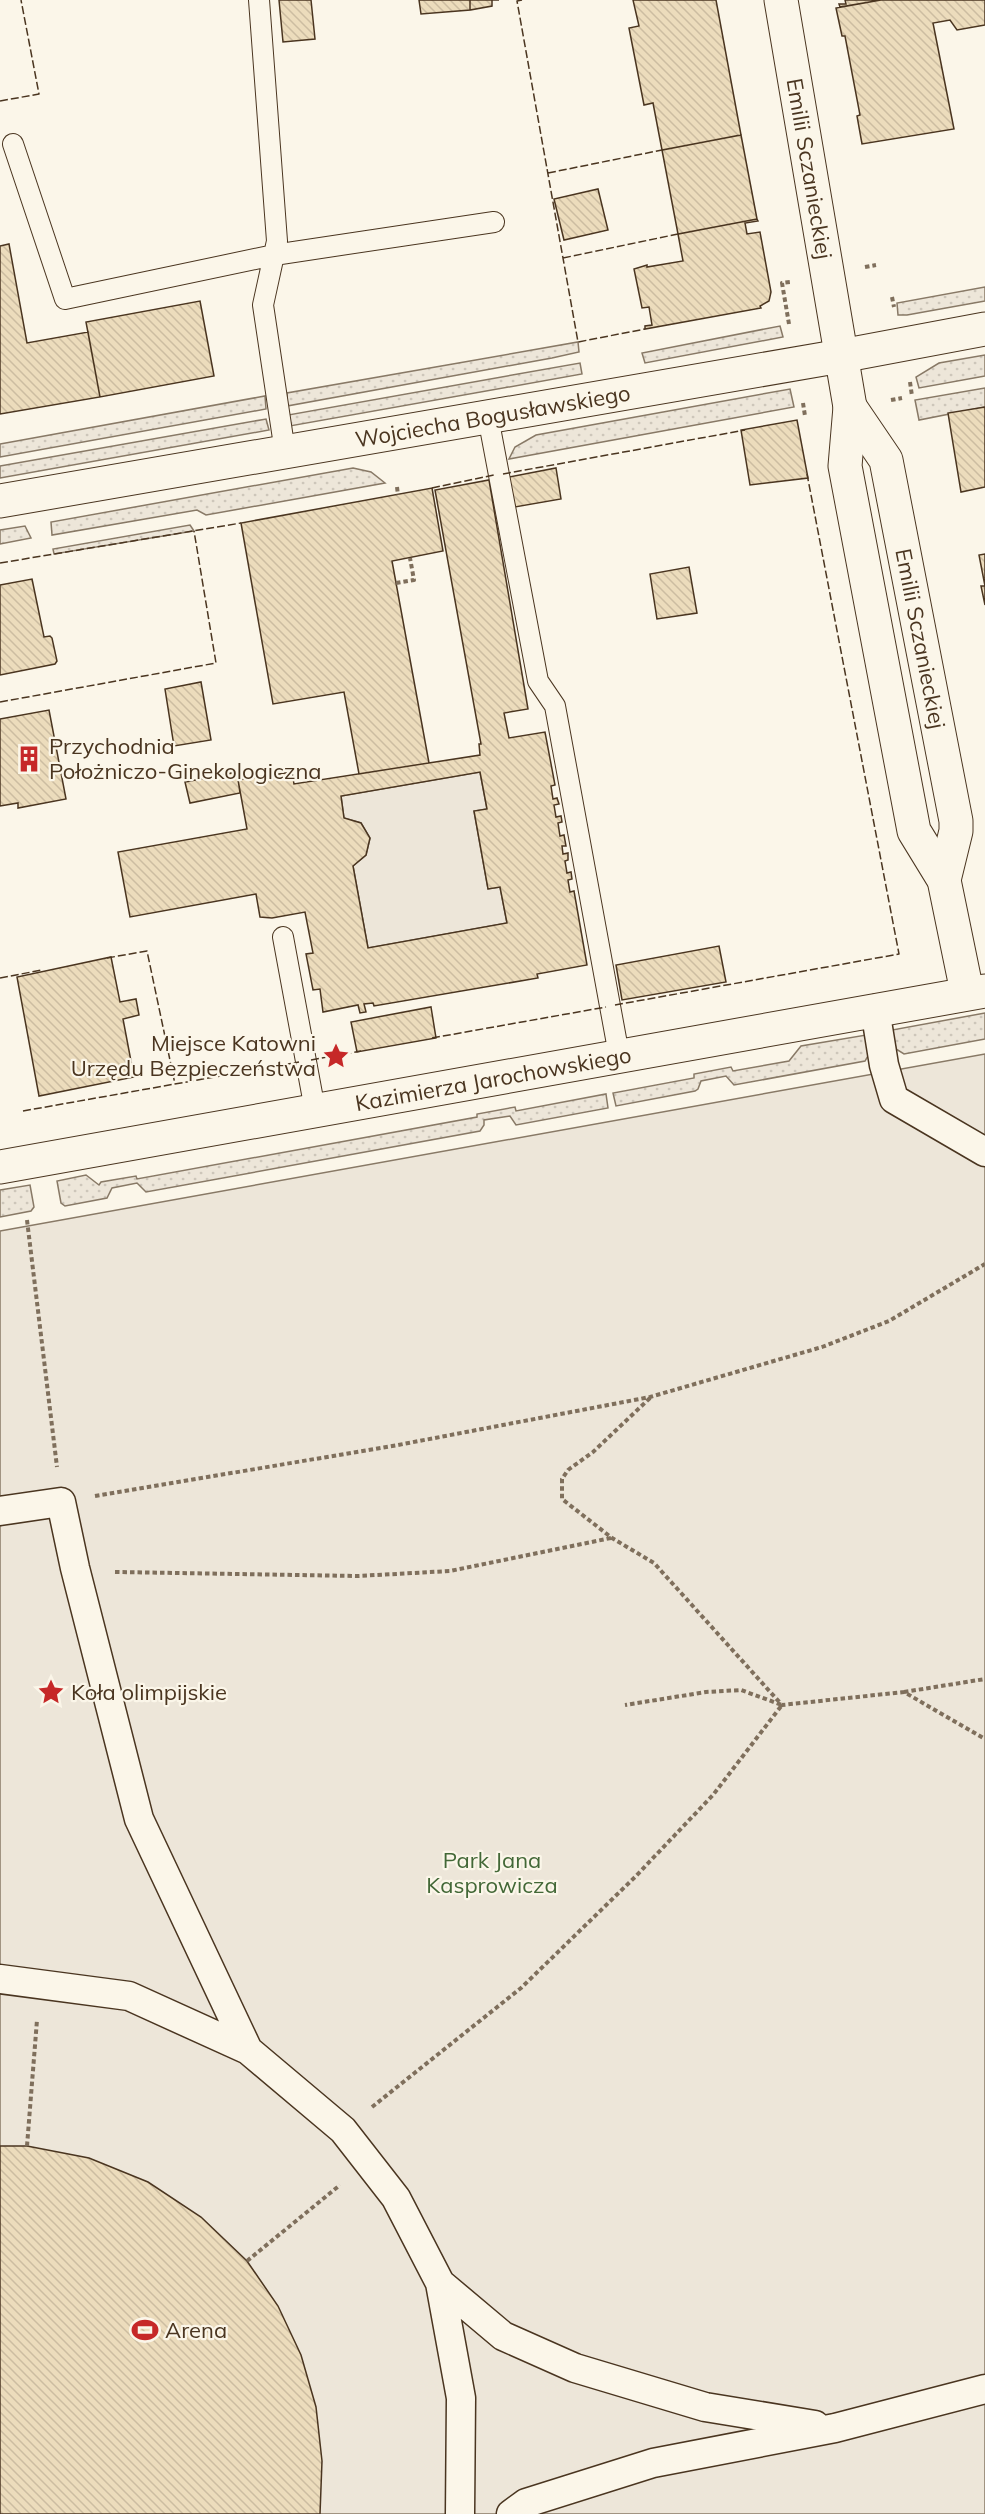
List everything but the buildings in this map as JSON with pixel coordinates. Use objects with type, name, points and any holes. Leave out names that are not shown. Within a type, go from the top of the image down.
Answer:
[{"type":"street","name":"Emilii Sczanieckiej","points":[[781,0],[850,407],[845,466],[914,831],[944,880],[976,992]]},
{"type":"street","name":"Wojciecha Bogusławskiego","points":[[0,501],[841,356],[985,329]]},
{"type":"street","name":"Emilii Sczanieckiej","points":[[850,407],[886,460],[956,821],[956,831],[944,880]]},
{"type":"street","name":"Kazimierza Jarochowskiego","points":[[0,1167],[976,992]]},
{"type":"street","points":[[875,1009],[884,1065],[894,1099],[985,1152]]},
{"type":"street","points":[[0,1511],[61,1502],[75,1568],[140,1818],[248,2050]]},
{"type":"street","points":[[0,1979],[129,1996],[248,2050],[343,2130],[396,2198],[440,2283],[461,2398],[460,2514]]},
{"type":"street","points":[[440,2283],[503,2336],[575,2368],[705,2407],[835,2428]]},
{"type":"street","points":[[511,2514],[526,2503],[653,2463],[835,2428],[985,2389]]},
{"type":"lane","points":[[259,0],[277,241],[263,305],[285,452]]},
{"type":"lane","points":[[13,144],[65,299],[274,255],[494,222]]},
{"type":"lane","points":[[488,417],[538,681],[555,706],[620,1055]]},
{"type":"lane","points":[[283,938],[315,1110]]},
{"type":"path","points":[[397,487],[398,495]]},
{"type":"path","points":[[396,584],[414,580],[410,558]]},
{"type":"path","points":[[27,1220],[61,1502],[398,1445],[650,1397],[822,1347],[889,1321],[985,1264]]},
{"type":"path","points":[[650,1397],[593,1452],[568,1470],[562,1479],[562,1499],[612,1538],[654,1563],[782,1705]]},
{"type":"path","points":[[75,1568],[119,1572],[358,1576],[450,1571],[612,1538]]},
{"type":"path","points":[[625,1705],[706,1692],[741,1690],[782,1705],[904,1692],[985,1679]]},
{"type":"path","points":[[904,1692],[985,1739]]},
{"type":"path","points":[[343,2130],[521,1988],[635,1877],[712,1795],[782,1705]]},
{"type":"path","points":[[27,2146],[40,1984]]},
{"type":"path","points":[[247,2261],[368,2161]]},
{"type":"green space","points":[[985,287],[985,301],[898,315],[897,303]]},
{"type":"green space","points":[[780,326],[783,337],[645,363],[642,353]]},
{"type":"green space","points":[[578,342],[579,352],[552,358],[287,406],[287,393]]},
{"type":"green space","points":[[985,355],[985,376],[919,388],[916,377],[939,363]]},
{"type":"green space","points":[[580,363],[582,374],[290,426],[288,415]]},
{"type":"green space","points":[[985,388],[985,407],[919,420],[915,400]]},
{"type":"green space","points":[[790,389],[794,407],[509,459],[515,447],[536,435]]},
{"type":"green space","points":[[265,396],[266,409],[0,457],[0,444]]},
{"type":"green space","points":[[266,419],[269,430],[0,478],[0,466]]},
{"type":"green space","points":[[353,468],[371,472],[385,483],[206,515],[197,510],[52,535],[51,522]]},
{"type":"green space","points":[[190,525],[194,531],[54,554],[53,549]]},
{"type":"green space","points":[[25,526],[31,538],[0,544],[0,530]]},
{"type":"green space","points":[[480,772],[487,809],[474,811],[488,889],[500,887],[507,923],[368,948],[353,866],[366,855],[370,838],[361,823],[344,818],[341,796]]},
{"type":"green space","points":[[985,1013],[985,1039],[904,1054],[896,1049],[892,1030]]},
{"type":"green space","points":[[866,1035],[869,1054],[865,1061],[734,1085],[726,1076],[701,1081],[695,1091],[616,1106],[613,1093],[694,1078],[694,1074],[731,1067],[733,1071],[789,1061],[801,1046]]},
{"type":"green space","name":"Park Jana Kasprowicza","points":[[985,1054],[985,2514],[0,2514],[0,1231]]},
{"type":"green space","points":[[606,1094],[608,1108],[516,1125],[510,1116],[484,1120],[480,1131],[146,1192],[137,1183],[112,1188],[107,1198],[65,1206],[61,1203],[57,1181],[86,1175],[99,1185],[101,1182],[136,1176],[137,1179],[477,1117],[477,1114],[515,1107],[516,1111]]},
{"type":"green space","points":[[30,1185],[34,1207],[31,1211],[0,1217],[0,1190]]},
{"type":"fence","points":[[0,101],[39,94],[21,0]]},
{"type":"fence","points":[[522,0],[517,1],[578,342],[645,329]]},
{"type":"fence","points":[[548,173],[662,150]]},
{"type":"fence","points":[[563,258],[678,234]]},
{"type":"fence","points":[[503,474],[745,430]]},
{"type":"fence","points":[[615,1005],[899,954],[807,474]]},
{"type":"fence","points":[[432,488],[494,475]]},
{"type":"fence","points":[[0,563],[241,523]]},
{"type":"fence","points":[[0,702],[216,663],[194,531]]},
{"type":"fence","points":[[107,958],[147,951],[175,1084]]},
{"type":"fence","points":[[0,978],[42,970]]},
{"type":"fence","points":[[432,1038],[606,1007]]},
{"type":"fence","points":[[311,1060],[361,1051]]},
{"type":"fence","points":[[23,1111],[299,1062]]},
{"type":"place","name":"Przychodnia Położniczo-Ginekologiczna","points":[[29,759]]},
{"type":"place","name":"Miejsce Katowni Urzędu Bezpieczeństwa","points":[[336,1056]]},
{"type":"place","name":"Koła olimpijskie","points":[[51,1692]]},
{"type":"place","name":"Arena","points":[[145,2330]]}]
